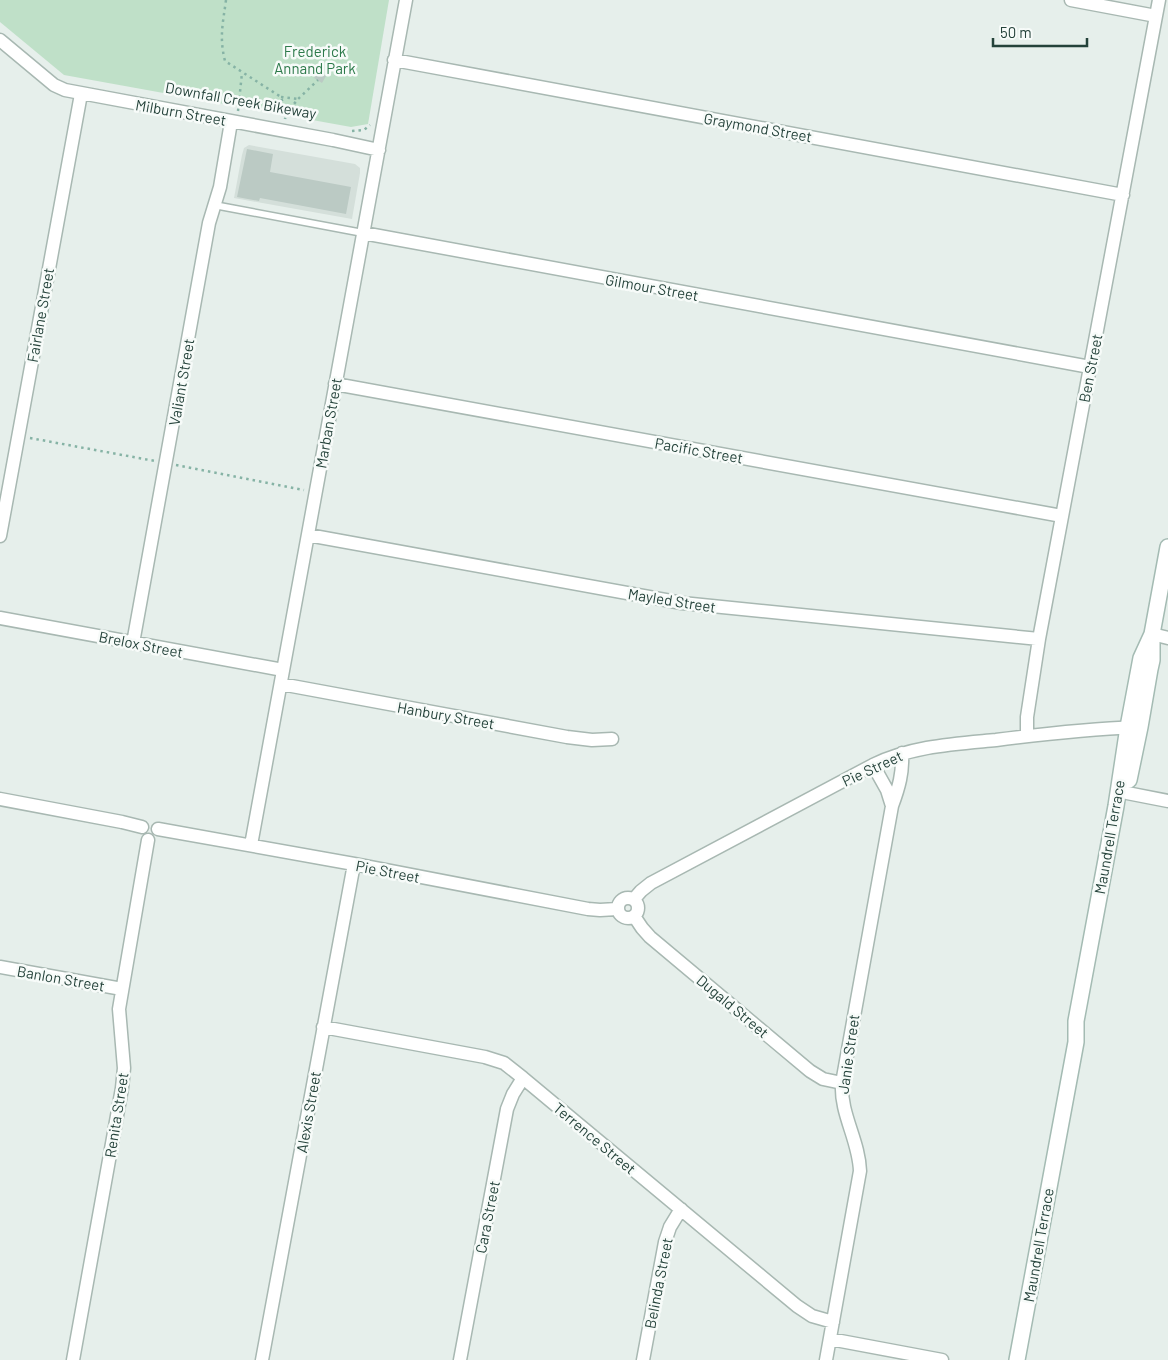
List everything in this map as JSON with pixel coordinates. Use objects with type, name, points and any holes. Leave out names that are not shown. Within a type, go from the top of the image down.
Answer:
[{"type":"main road","name":"Maundrell Terrace","points":[[1076,1042],[1076,1021],[1116,806],[1152,660],[1152,634],[1168,548]]},
{"type":"main road","name":"Maundrell Terrace","points":[[1017,1360],[1076,1042],[1083,1022],[1127,793],[1134,727]]},
{"type":"street","name":"Marban Street","points":[[252,845],[406,0]]},
{"type":"street","points":[[1071,0],[1156,16]]},
{"type":"street","name":"Ben Street","points":[[1027,736],[1027,717],[1039,639],[1159,0]]},
{"type":"street","name":"Milburn Street","points":[[0,40],[54,85],[65,90],[81,94],[234,116],[379,150]]},
{"type":"street","name":"Graymond Street","points":[[394,60],[1123,195]]},
{"type":"street","name":"Fairlane Street","points":[[0,536],[81,94]]},
{"type":"street","name":"Valiant Street","points":[[133,643],[210,223],[220,187],[234,116]]},
{"type":"street","name":"Gilmour Street","points":[[363,233],[1090,368]]},
{"type":"street","name":"Pacific Street","points":[[335,384],[1062,516]]},
{"type":"street","name":"Mayled Street","points":[[308,534],[682,603],[1039,639]]},
{"type":"street","name":"Brelox Street","points":[[0,618],[283,670]]},
{"type":"street","points":[[1152,634],[1168,638]]},
{"type":"street","name":"Hanbury Street","points":[[280,684],[567,737],[592,740],[612,739]]},
{"type":"street","name":"Pie Street","points":[[634,899],[640,891],[651,883],[874,764],[902,752],[936,746],[1027,736],[1134,727]]},
{"type":"street","name":"Janie Street","points":[[826,1360],[860,1171],[857,1149],[843,1108],[842,1083],[892,806],[902,773],[902,752]]},
{"type":"street","points":[[874,764],[887,790],[892,806]]},
{"type":"street","points":[[1127,793],[1168,801]]},
{"type":"street","points":[[0,799],[142,827],[149,823],[155,824],[159,832],[157,838],[148,840],[142,836],[142,827]]},
{"type":"street","name":"Pie Street","points":[[158,829],[588,909],[617,909]]},
{"type":"street","name":"Renita Street","points":[[73,1360],[122,1088],[124,1068],[119,1009],[148,840]]},
{"type":"street","name":"Alexis Street","points":[[262,1360],[354,864]]},
{"type":"street","points":[[627,897],[634,899],[638,908],[636,914],[630,918],[623,917],[617,909],[619,902],[627,897]]},
{"type":"street","name":"Dugald Street","points":[[634,916],[650,937],[810,1071],[823,1079],[842,1083]]},
{"type":"street","name":"Banlon Street","points":[[0,967],[122,989]]},
{"type":"street","name":"Terrence Street","points":[[323,1027],[485,1058],[504,1064],[797,1306],[812,1316],[833,1322]]},
{"type":"street","name":"Cara Street","points":[[460,1360],[507,1109],[513,1094],[523,1078]]},
{"type":"street","name":"Belinda Street","points":[[643,1360],[665,1242],[670,1227],[681,1209]]},
{"type":"street","points":[[830,1339],[942,1360]]},
{"type":"lane","name":"Gilmour Street","points":[[214,205],[363,233]]},
{"type":"path","points":[[226,0],[221,38],[221,47],[225,60],[281,97],[298,99]]},
{"type":"path","points":[[234,116],[242,72]]},
{"type":"path","points":[[285,119],[286,114],[298,99],[318,80]]},
{"type":"path","points":[[281,97],[286,114]]},
{"type":"path","points":[[350,131],[368,128],[372,118]]},
{"type":"path","points":[[26,437],[158,462]]},
{"type":"path","points":[[172,465],[316,492]]},
{"type":"shaded area","points":[[249,145],[355,164],[360,168],[360,173],[352,219],[234,198],[242,155],[244,148]]},
{"type":"green space","name":"Frederick Annand Park","points":[[0,0],[389,0],[368,124],[351,127],[64,75],[0,22]]},
{"type":"building","points":[[319,71],[326,76],[322,83],[314,78]]},
{"type":"building","points":[[247,149],[273,154],[270,172],[351,187],[346,214],[260,198],[259,201],[237,197]]}]
